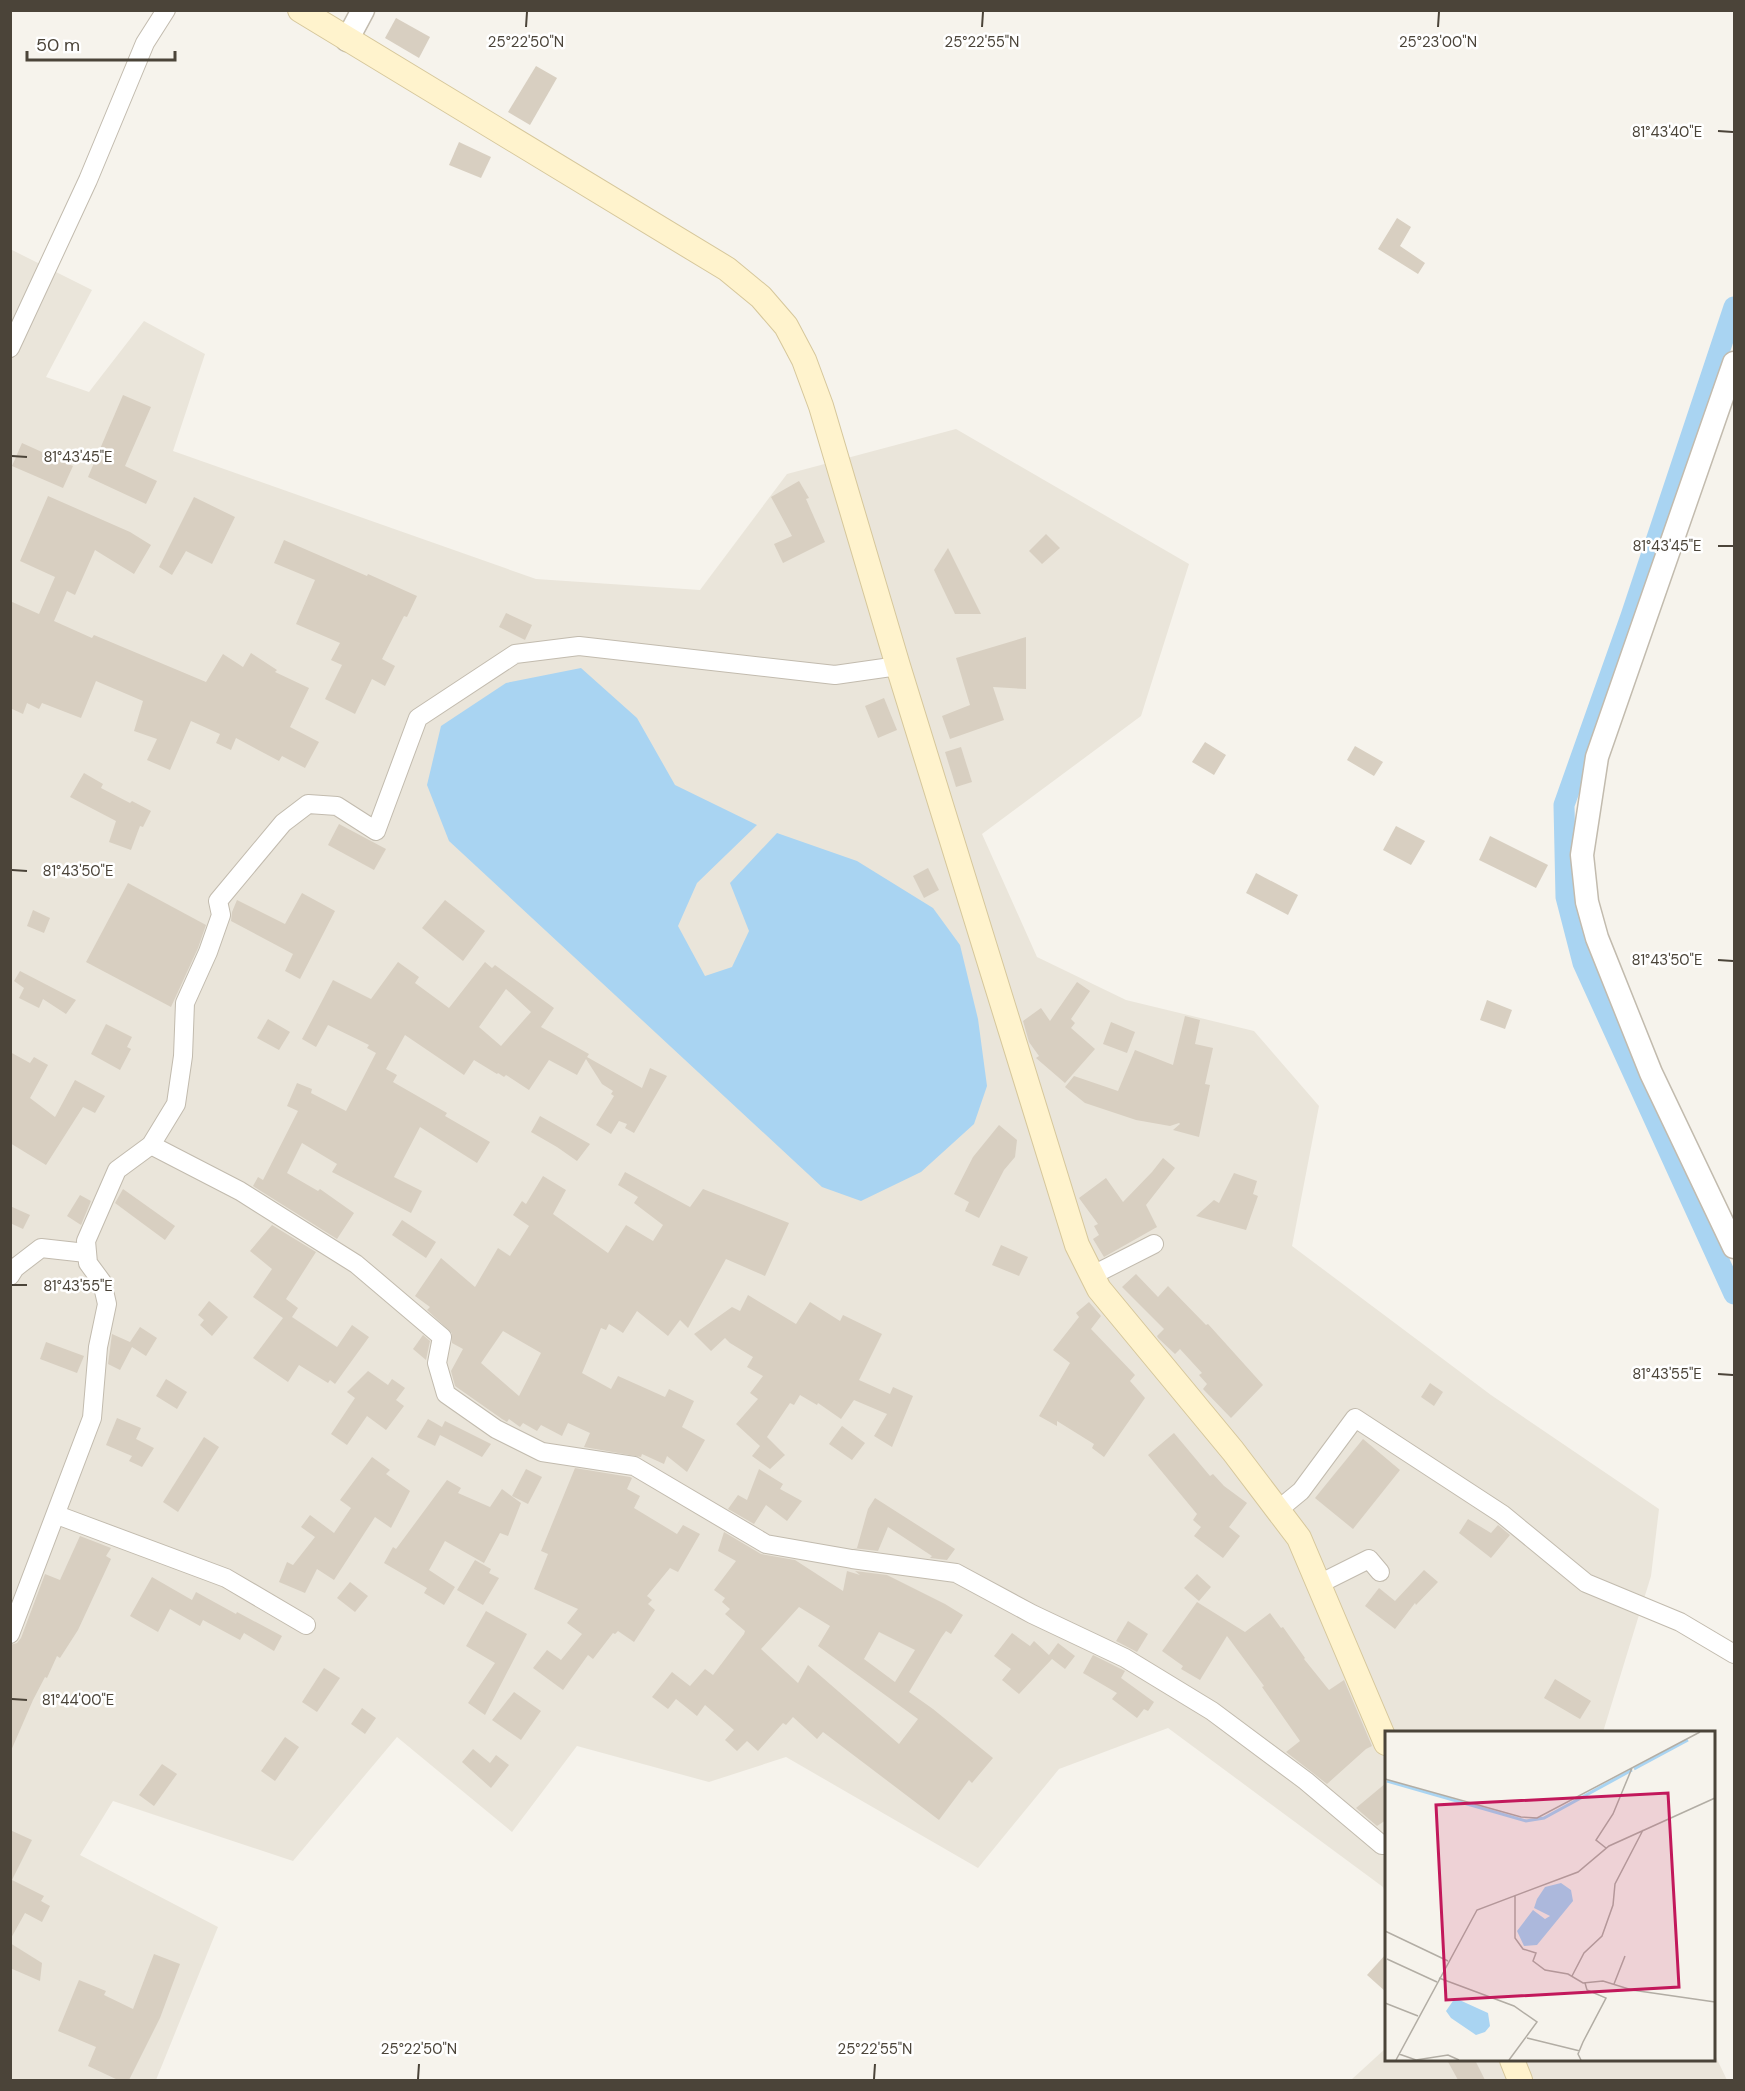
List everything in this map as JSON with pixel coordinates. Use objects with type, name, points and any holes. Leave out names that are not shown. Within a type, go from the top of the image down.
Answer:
[{"type":"main road","points":[[300,10],[727,268],[761,297],[786,326],[804,360],[821,406],[898,666],[1077,1245],[1099,1289],[1233,1451],[1299,1538],[1385,1741]]},
{"type":"main road","points":[[1512,2061],[1520,2080]]},
{"type":"street","points":[[10,348],[88,180],[145,43],[166,10]]},
{"type":"street","points":[[347,39],[363,10]]},
{"type":"street","points":[[1734,363],[1597,757],[1582,855],[1587,902],[1597,938],[1651,1073],[1734,1247]]},
{"type":"street","points":[[10,1634],[92,1418],[98,1347],[107,1304],[102,1282],[88,1263],[86,1241],[117,1170],[151,1145],[176,1104],[183,1056],[185,1003],[208,952],[221,915],[218,901],[283,823],[308,804],[337,806],[376,831],[418,718],[515,654],[579,646],[835,675],[898,666]]},
{"type":"street","points":[[151,1145],[240,1191],[356,1264],[442,1337],[437,1363],[446,1394],[496,1429],[542,1452],[634,1466],[766,1544],[852,1559],[956,1573],[1032,1614],[1125,1658],[1212,1711],[1306,1781],[1382,1845],[1385,1845]]},
{"type":"street","points":[[1093,1275],[1154,1244]]},
{"type":"street","points":[[10,1275],[15,1268],[41,1248],[86,1254]]},
{"type":"street","points":[[1278,1510],[1301,1491],[1355,1418],[1502,1514],[1586,1583],[1680,1622],[1734,1654]]},
{"type":"street","points":[[57,1515],[226,1578],[306,1625]]},
{"type":"street","points":[[1319,1584],[1369,1559],[1380,1572]]},
{"type":"shaded area","points":[[10,249],[92,290],[46,377],[89,392],[144,321],[205,354],[173,451],[536,579],[700,590],[787,474],[956,429],[1189,564],[1141,716],[982,834],[1037,957],[1126,1000],[1254,1031],[1319,1106],[1292,1246],[1491,1395],[1659,1509],[1651,1576],[1603,1731],[1385,1731],[1385,1892],[1383,1887],[1168,1728],[1059,1769],[978,1868],[786,1757],[709,1782],[577,1746],[512,1832],[397,1737],[293,1861],[113,1801],[80,1855],[218,1927],[156,2080],[11,2080]]},
{"type":"shaded area","points":[[1385,2049],[1385,2061],[1715,2061],[1715,2055],[1727,2080],[1351,2080]]},
{"type":"water","points":[[581,668],[637,718],[675,785],[757,825],[697,883],[678,926],[705,976],[732,967],[749,931],[730,883],[777,833],[857,861],[933,908],[960,945],[978,1019],[987,1086],[974,1124],[921,1172],[861,1201],[822,1187],[449,841],[427,785],[441,726],[506,683]]},
{"type":"building","points":[[396,18],[430,37],[419,58],[385,38]]},
{"type":"building","points":[[536,66],[557,78],[530,125],[508,112]]},
{"type":"building","points":[[459,142],[491,157],[481,178],[449,165]]},
{"type":"building","points":[[1397,218],[1411,227],[1400,246],[1425,263],[1418,274],[1378,249]]},
{"type":"building","points":[[123,395],[151,407],[125,466],[157,481],[146,504],[88,477]]},
{"type":"building","points":[[22,443],[73,466],[63,488],[12,466]]},
{"type":"building","points":[[799,481],[809,498],[806,499],[825,542],[783,563],[774,544],[792,536],[771,497]]},
{"type":"building","points":[[48,496],[130,532],[151,545],[134,574],[95,550],[75,595],[67,591],[54,621],[92,638],[94,635],[206,682],[223,654],[243,667],[251,653],[277,670],[275,672],[309,688],[290,727],[319,742],[305,768],[282,756],[279,761],[236,738],[231,750],[216,743],[220,734],[191,721],[170,770],[147,760],[157,739],[134,731],[143,701],[96,681],[81,718],[42,703],[39,709],[27,703],[23,714],[10,708],[10,601],[39,614],[55,577],[20,561]]},
{"type":"building","points":[[194,497],[235,517],[212,564],[186,551],[172,575],[159,567]]},
{"type":"building","points":[[1046,534],[1060,548],[1042,564],[1029,551]]},
{"type":"building","points":[[284,540],[417,596],[382,659],[395,666],[385,686],[372,679],[355,714],[325,699],[342,665],[331,660],[340,643],[296,624],[315,580],[274,563]]},
{"type":"building","points":[[948,548],[981,614],[955,614],[934,570]]},
{"type":"building","points":[[506,613],[532,625],[525,640],[499,627]]},
{"type":"building","points":[[1026,637],[1026,689],[993,687],[1004,720],[950,739],[942,716],[970,705],[956,658]]},
{"type":"building","points":[[884,698],[897,730],[878,738],[865,706]]},
{"type":"building","points":[[1205,742],[1226,755],[1214,775],[1192,762]]},
{"type":"building","points":[[1355,746],[1383,762],[1374,776],[1347,760]]},
{"type":"building","points":[[961,747],[972,782],[956,787],[945,752]]},
{"type":"building","points":[[84,773],[103,784],[101,788],[151,811],[143,827],[140,826],[131,850],[109,842],[116,821],[70,797]]},
{"type":"building","points":[[339,824],[386,849],[374,870],[328,845]]},
{"type":"building","points":[[1396,826],[1425,841],[1411,865],[1383,850]]},
{"type":"building","points":[[1490,836],[1548,865],[1536,888],[1479,860]]},
{"type":"building","points":[[928,868],[939,890],[924,898],[913,876]]},
{"type":"building","points":[[1256,873],[1298,895],[1288,915],[1246,893]]},
{"type":"building","points":[[128,883],[206,925],[171,1007],[86,962]]},
{"type":"building","points":[[302,893],[335,911],[300,979],[285,971],[293,954],[231,921],[237,900],[285,924]]},
{"type":"building","points":[[445,900],[485,931],[463,961],[422,928]]},
{"type":"building","points":[[33,910],[50,918],[44,933],[27,926]]},
{"type":"building","points":[[398,962],[419,977],[415,983],[449,1008],[485,962],[492,968],[495,965],[554,1008],[541,1027],[589,1054],[587,1057],[642,1088],[650,1068],[667,1076],[634,1133],[625,1128],[627,1124],[619,1121],[611,1134],[596,1125],[614,1096],[611,1094],[613,1091],[602,1084],[586,1059],[577,1075],[549,1060],[529,1090],[506,1075],[504,1077],[497,1074],[474,1060],[464,1075],[405,1035],[386,1069],[397,1075],[393,1082],[447,1113],[445,1116],[490,1142],[477,1163],[420,1127],[394,1177],[422,1191],[411,1213],[332,1172],[337,1164],[302,1143],[287,1173],[318,1191],[320,1189],[354,1213],[337,1239],[253,1186],[258,1177],[263,1180],[298,1111],[287,1106],[297,1083],[312,1089],[311,1093],[346,1111],[376,1053],[367,1048],[369,1045],[328,1025],[316,1047],[302,1039],[333,980],[371,999]],"holes":[[[506,989],[531,1012],[501,1046],[479,1027]]]},
{"type":"building","points":[[20,971],[76,1000],[66,1014],[43,999],[39,1008],[19,998],[24,988],[14,981]]},
{"type":"building","points":[[1077,982],[1090,991],[1071,1019],[1075,1023],[1071,1028],[1095,1049],[1065,1083],[1036,1058],[1039,1056],[1029,1042],[1023,1021],[1041,1008],[1050,1021]]},
{"type":"building","points":[[1487,1000],[1512,1010],[1505,1029],[1480,1020]]},
{"type":"building","points":[[1185,1016],[1200,1020],[1195,1044],[1213,1048],[1205,1084],[1210,1085],[1199,1137],[1173,1130],[1179,1123],[1170,1126],[1136,1120],[1085,1103],[1065,1087],[1074,1076],[1118,1091],[1135,1050],[1173,1065]]},
{"type":"building","points":[[268,1019],[290,1032],[279,1050],[257,1038]]},
{"type":"building","points":[[1111,1022],[1135,1032],[1127,1053],[1103,1044]]},
{"type":"building","points":[[106,1024],[132,1037],[127,1047],[131,1049],[120,1070],[91,1054]]},
{"type":"building","points":[[10,1052],[30,1063],[34,1057],[48,1065],[30,1098],[55,1117],[75,1080],[105,1096],[95,1113],[83,1107],[46,1165],[10,1143]]},
{"type":"building","points":[[540,1116],[590,1144],[577,1161],[531,1132]]},
{"type":"building","points":[[999,1125],[1017,1140],[1015,1157],[1004,1170],[979,1218],[965,1211],[969,1202],[954,1194],[973,1157]]},
{"type":"building","points":[[1163,1158],[1175,1168],[1146,1205],[1157,1227],[1104,1257],[1093,1239],[1099,1235],[1094,1226],[1098,1224],[1079,1198],[1106,1178],[1123,1202]]},
{"type":"building","points":[[625,1172],[690,1207],[703,1189],[789,1223],[765,1276],[726,1259],[688,1328],[680,1320],[668,1336],[637,1311],[623,1333],[609,1324],[606,1330],[601,1328],[582,1373],[611,1389],[618,1376],[665,1397],[669,1389],[694,1401],[682,1427],[705,1440],[687,1472],[667,1456],[664,1464],[642,1454],[641,1457],[584,1447],[590,1433],[568,1423],[562,1436],[541,1425],[537,1431],[523,1423],[520,1427],[509,1419],[507,1422],[502,1419],[455,1386],[451,1371],[463,1349],[452,1343],[452,1333],[427,1310],[430,1307],[415,1296],[441,1258],[475,1287],[498,1248],[510,1256],[529,1226],[513,1215],[522,1201],[526,1204],[543,1176],[566,1190],[553,1214],[608,1253],[626,1225],[653,1241],[663,1225],[634,1203],[638,1197],[618,1185]],"holes":[[[503,1331],[541,1353],[519,1396],[481,1363]]]},
{"type":"building","points":[[1234,1173],[1257,1181],[1253,1194],[1258,1196],[1246,1230],[1196,1216],[1214,1200],[1219,1203]]},
{"type":"building","points":[[123,1189],[175,1226],[165,1240],[115,1203]]},
{"type":"building","points":[[80,1195],[91,1201],[81,1225],[67,1216]]},
{"type":"building","points":[[10,1206],[30,1215],[23,1229],[10,1223]]},
{"type":"building","points":[[402,1220],[436,1242],[426,1258],[392,1235]]},
{"type":"building","points":[[272,1225],[316,1252],[286,1299],[298,1308],[292,1317],[337,1347],[352,1325],[369,1337],[335,1384],[330,1380],[328,1383],[299,1365],[288,1382],[253,1358],[283,1318],[253,1297],[272,1269],[250,1251]]},
{"type":"building","points":[[1001,1245],[1028,1257],[1019,1276],[992,1265]]},
{"type":"building","points":[[1136,1274],[1158,1297],[1168,1286],[1206,1325],[1208,1324],[1263,1385],[1231,1418],[1203,1389],[1207,1384],[1199,1375],[1202,1373],[1180,1349],[1175,1354],[1158,1338],[1157,1336],[1164,1329],[1122,1287]]},
{"type":"building","points":[[748,1295],[796,1324],[810,1302],[840,1321],[843,1315],[882,1334],[859,1380],[890,1394],[893,1387],[913,1396],[892,1447],[874,1436],[887,1414],[854,1400],[841,1419],[818,1403],[817,1405],[800,1395],[794,1405],[790,1403],[767,1437],[785,1455],[770,1469],[752,1456],[760,1446],[736,1424],[758,1399],[750,1393],[763,1376],[747,1367],[753,1357],[725,1338],[711,1351],[694,1334],[732,1307],[740,1311]]},
{"type":"building","points":[[209,1301],[228,1317],[212,1336],[200,1325],[204,1320],[198,1315]]},
{"type":"building","points":[[1089,1302],[1101,1316],[1091,1329],[1135,1375],[1130,1381],[1145,1398],[1104,1457],[1092,1448],[1094,1444],[1057,1421],[1057,1426],[1039,1416],[1070,1363],[1053,1350],[1079,1317],[1076,1313]]},
{"type":"building","points":[[140,1327],[157,1338],[146,1356],[132,1347],[120,1370],[108,1364],[112,1334],[130,1342]]},
{"type":"building","points":[[423,1335],[430,1341],[426,1360],[413,1349]]},
{"type":"building","points":[[46,1342],[84,1356],[77,1373],[40,1359]]},
{"type":"building","points":[[368,1371],[388,1385],[392,1379],[405,1388],[396,1400],[404,1406],[386,1430],[367,1416],[347,1445],[331,1434],[355,1398],[347,1392]]},
{"type":"building","points":[[166,1379],[187,1392],[177,1409],[156,1396]]},
{"type":"building","points":[[1430,1383],[1443,1392],[1434,1406],[1421,1397]]},
{"type":"building","points":[[117,1418],[141,1428],[136,1439],[154,1448],[142,1467],[129,1461],[132,1456],[106,1445]]},
{"type":"building","points":[[428,1419],[442,1427],[445,1421],[491,1444],[482,1457],[440,1435],[435,1446],[417,1437]]},
{"type":"building","points":[[842,1426],[865,1443],[852,1460],[829,1444]]},
{"type":"building","points":[[1174,1433],[1210,1476],[1213,1474],[1224,1486],[1247,1503],[1229,1527],[1240,1536],[1223,1558],[1194,1536],[1201,1527],[1193,1520],[1197,1514],[1148,1455]]},
{"type":"building","points":[[204,1437],[219,1447],[178,1512],[163,1502]]},
{"type":"building","points":[[1363,1439],[1400,1470],[1353,1529],[1315,1498]]},
{"type":"building","points":[[372,1457],[390,1470],[386,1474],[410,1491],[391,1528],[375,1517],[334,1580],[317,1569],[305,1593],[279,1582],[287,1562],[293,1565],[315,1537],[301,1527],[310,1515],[334,1533],[351,1508],[340,1500]]},
{"type":"building","points":[[575,1468],[632,1478],[627,1489],[640,1496],[634,1508],[677,1534],[683,1525],[700,1534],[678,1572],[670,1568],[647,1596],[652,1600],[648,1604],[655,1610],[634,1642],[618,1631],[613,1633],[593,1659],[588,1655],[563,1690],[533,1668],[547,1650],[561,1660],[582,1634],[567,1623],[578,1609],[534,1589],[548,1554],[541,1551]]},
{"type":"building","points":[[526,1469],[542,1477],[528,1504],[512,1496]]},
{"type":"building","points":[[759,1469],[783,1484],[780,1489],[802,1501],[787,1521],[766,1505],[754,1524],[728,1509],[738,1495],[747,1500]]},
{"type":"building","points":[[447,1480],[461,1488],[458,1493],[490,1507],[502,1489],[521,1503],[508,1536],[500,1533],[484,1563],[445,1541],[429,1570],[455,1587],[444,1605],[424,1593],[427,1588],[384,1563],[393,1547],[396,1549]]},
{"type":"building","points":[[875,1498],[955,1549],[947,1560],[930,1558],[932,1556],[888,1527],[878,1551],[853,1548],[857,1548],[868,1509]]},
{"type":"building","points":[[1468,1519],[1491,1533],[1498,1525],[1510,1535],[1491,1558],[1459,1533]]},
{"type":"building","points":[[724,1532],[761,1554],[795,1560],[843,1591],[847,1571],[860,1575],[855,1571],[887,1575],[963,1615],[951,1634],[946,1631],[941,1638],[909,1692],[993,1758],[972,1783],[969,1780],[939,1820],[823,1732],[817,1739],[793,1717],[786,1725],[783,1723],[758,1751],[747,1741],[737,1751],[725,1740],[734,1730],[705,1705],[697,1716],[676,1699],[668,1709],[652,1697],[672,1672],[690,1686],[705,1669],[713,1675],[744,1634],[745,1631],[725,1614],[730,1609],[722,1602],[725,1598],[714,1590],[736,1561],[718,1551]],"holes":[[[799,1607],[830,1626],[818,1646],[918,1719],[899,1744],[808,1665],[798,1683],[761,1649]],[[879,1632],[915,1650],[895,1682],[864,1659]]]},
{"type":"building","points":[[80,1536],[111,1548],[106,1556],[111,1559],[78,1630],[60,1658],[57,1656],[33,1700],[10,1753],[10,1645],[17,1643],[21,1638],[45,1574],[60,1580]]},
{"type":"building","points":[[475,1560],[491,1569],[489,1573],[499,1578],[483,1605],[457,1590]]},
{"type":"building","points":[[1424,1570],[1438,1582],[1416,1605],[1415,1603],[1395,1629],[1365,1606],[1379,1588],[1395,1601]]},
{"type":"building","points":[[1197,1574],[1211,1587],[1199,1601],[1184,1588]]},
{"type":"building","points":[[152,1577],[192,1600],[196,1592],[282,1636],[274,1651],[244,1633],[240,1640],[203,1620],[200,1626],[170,1609],[158,1632],[130,1616]]},
{"type":"building","points":[[350,1582],[368,1596],[355,1612],[337,1598]]},
{"type":"building","points":[[1197,1602],[1245,1632],[1270,1613],[1281,1628],[1283,1627],[1304,1659],[1329,1690],[1344,1680],[1372,1746],[1327,1784],[1286,1752],[1300,1741],[1262,1687],[1264,1686],[1227,1636],[1200,1680],[1181,1669],[1183,1666],[1162,1651]]},
{"type":"building","points":[[486,1611],[527,1634],[485,1715],[468,1703],[495,1663],[466,1646]]},
{"type":"building","points":[[1128,1621],[1148,1634],[1137,1652],[1116,1641]]},
{"type":"building","points":[[1012,1633],[1030,1646],[1034,1641],[1049,1655],[1058,1643],[1075,1656],[1065,1669],[1052,1659],[1019,1694],[1002,1680],[1011,1669],[994,1656]]},
{"type":"building","points":[[1093,1655],[1125,1671],[1121,1678],[1154,1702],[1148,1711],[1144,1709],[1137,1718],[1112,1699],[1117,1693],[1083,1673]]},
{"type":"building","points":[[324,1668],[340,1678],[317,1712],[302,1702]]},
{"type":"building","points":[[1555,1679],[1591,1701],[1580,1719],[1544,1698]]},
{"type":"building","points":[[514,1692],[541,1711],[521,1740],[492,1720]]},
{"type":"building","points":[[362,1708],[376,1718],[365,1734],[351,1724]]},
{"type":"building","points":[[285,1737],[299,1747],[275,1781],[261,1771]]},
{"type":"building","points":[[473,1749],[490,1763],[496,1755],[509,1765],[491,1788],[462,1762]]},
{"type":"building","points":[[162,1764],[177,1774],[154,1806],[139,1795]]},
{"type":"building","points":[[1385,1784],[1385,1821],[1377,1826],[1356,1808]]},
{"type":"building","points":[[10,1830],[32,1840],[12,1880],[44,1896],[41,1901],[50,1906],[42,1922],[25,1913],[10,1940]]},
{"type":"building","points":[[10,1943],[42,1963],[40,1981],[10,1968]]},
{"type":"building","points":[[154,1954],[180,1964],[160,2018],[129,2080],[118,2080],[88,2066],[96,2047],[58,2031],[79,1980],[106,1991],[104,1995],[133,2009]]},
{"type":"building","points":[[1385,1955],[1385,1991],[1367,1975]]},
{"type":"building","points":[[1448,2061],[1476,2061],[1485,2080],[1458,2080]]},
{"type":"waterway","points":[[1734,307],[1631,616],[1564,805],[1566,897],[1583,963],[1734,1294]]}]
